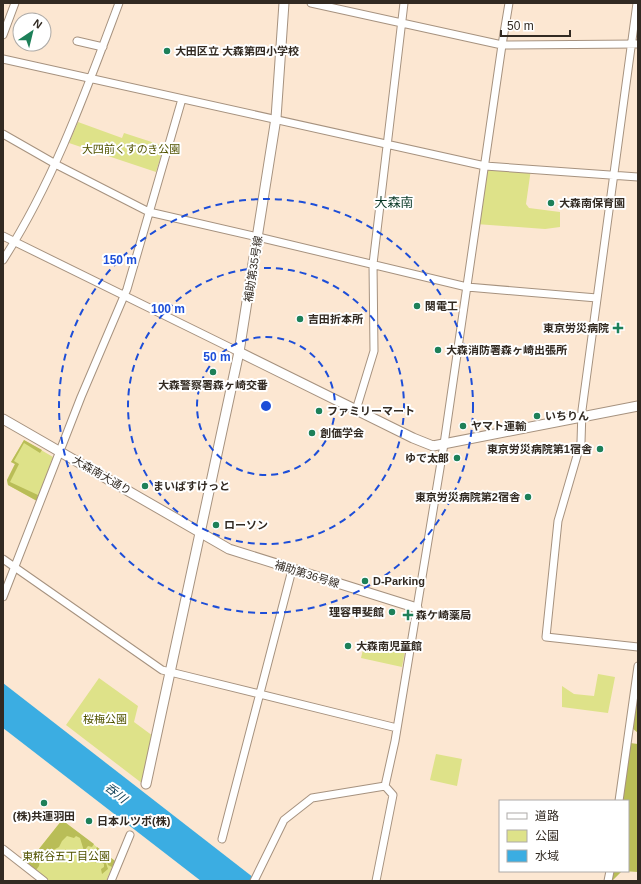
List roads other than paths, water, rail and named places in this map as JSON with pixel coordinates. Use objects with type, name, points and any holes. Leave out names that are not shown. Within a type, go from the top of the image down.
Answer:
[{"type":"street","points":[[3,35],[15,3]]},
{"type":"street","points":[[3,260],[15,242],[70,131],[119,3]]},
{"type":"street","name":"補助第35号線","points":[[146,784],[239,352],[276,118],[284,3]]},
{"type":"street","points":[[311,3],[502,45],[635,43]]},
{"type":"street","points":[[356,410],[374,351],[373,264],[404,3]]},
{"type":"street","points":[[385,786],[397,728],[444,444],[509,3]]},
{"type":"street","points":[[637,3],[635,43],[613,175],[581,418],[581,442],[558,521],[546,637],[638,647]]},
{"type":"street","points":[[78,41],[103,48]]},
{"type":"street","points":[[3,59],[182,99],[276,118],[485,166],[638,176]]},
{"type":"street","points":[[3,597],[60,451],[124,295],[182,99]]},
{"type":"street","points":[[3,134],[54,163],[149,212],[467,287],[597,298]]},
{"type":"street","points":[[3,236],[423,443],[433,446],[638,406]]},
{"type":"street","name":"大森南大通り","points":[[3,419],[201,532]]},
{"type":"street","name":"補助第36号線","points":[[201,532],[229,549],[416,608]]},
{"type":"street","points":[[3,559],[156,665],[171,672],[397,728]]},
{"type":"street","points":[[222,839],[292,570]]},
{"type":"street","points":[[619,800],[638,666]]},
{"type":"street","points":[[255,879],[284,820],[312,798],[385,786]]},
{"type":"street","points":[[376,881],[393,795],[385,786]]},
{"type":"street","points":[[111,881],[130,835]]},
{"type":"street","points":[[3,849],[44,881]]},
{"type":"water","name":"呑川","points":[[3,683],[258,881],[201,881],[3,728]]},
{"type":"place","name":"大田区立 大森第四小学校","points":[[167,51]]},
{"type":"place","name":"大森南保育園","points":[[551,203]]},
{"type":"place","name":"関電工","points":[[417,306]]},
{"type":"place","name":"吉田折本所","points":[[300,319]]},
{"type":"place","name":"東京労災病院","points":[[618,328]]},
{"type":"place","name":"大森消防署森ヶ崎出張所","points":[[438,350]]},
{"type":"place","name":"大森警察署森ヶ崎交番","points":[[213,372]]},
{"type":"place","name":"ファミリーマート","points":[[319,411]]},
{"type":"place","name":"いちりん","points":[[537,416]]},
{"type":"place","name":"ヤマト運輸","points":[[463,426]]},
{"type":"place","name":"創価学会","points":[[312,433]]},
{"type":"place","name":"東京労災病院第1宿舎","points":[[600,449]]},
{"type":"place","name":"ゆで太郎","points":[[457,458]]},
{"type":"place","name":"まいばすけっと","points":[[145,486]]},
{"type":"place","name":"東京労災病院第2宿舎","points":[[528,497]]},
{"type":"place","name":"ローソン","points":[[216,525]]},
{"type":"place","name":"D-Parking","points":[[365,581]]},
{"type":"place","name":"理容甲斐館","points":[[392,612]]},
{"type":"place","name":"森ケ崎薬局","points":[[408,615]]},
{"type":"place","name":"大森南児童館","points":[[348,646]]},
{"type":"place","name":"(株)共運羽田","points":[[44,803]]},
{"type":"place","name":"日本ルツボ(株)","points":[[89,821]]},
{"type":"district","name":"大森南","points":[[394,202]]},
{"type":"park label","name":"大四前くすのき公園","points":[[131,149]]},
{"type":"park label","name":"桜梅公園","points":[[105,719]]},
{"type":"park label","name":"東糀谷五丁目公園","points":[[66,856]]}]
